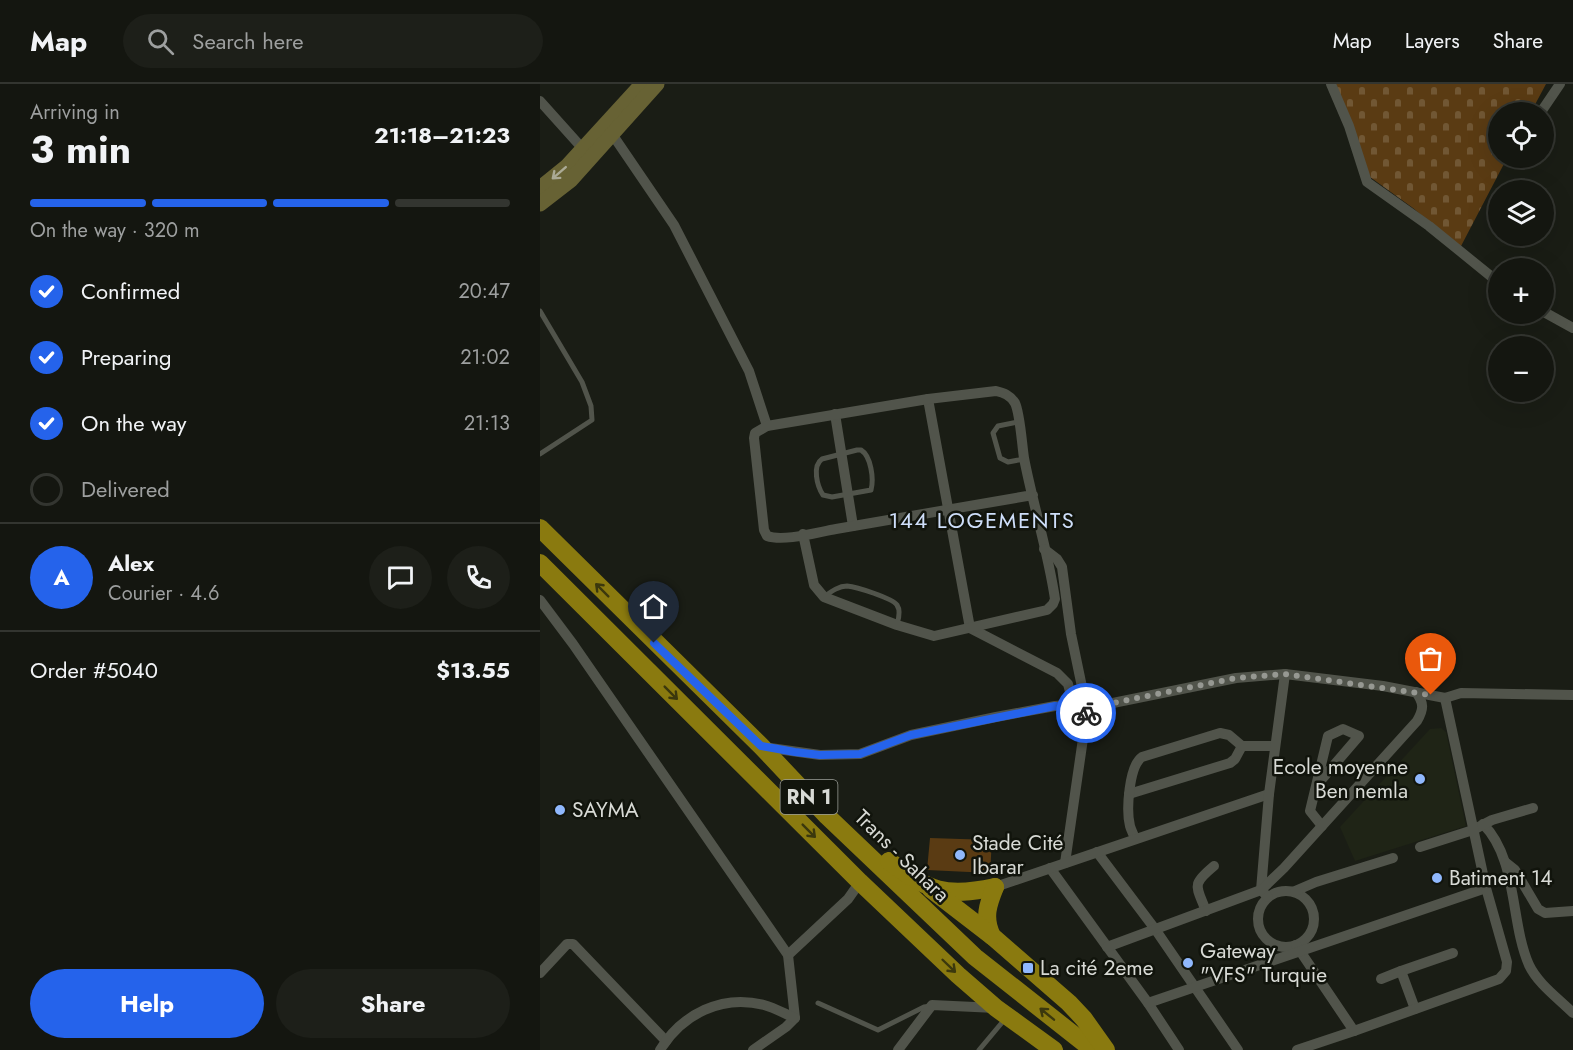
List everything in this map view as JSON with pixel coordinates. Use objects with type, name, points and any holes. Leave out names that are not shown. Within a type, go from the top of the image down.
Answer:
[{"type":"highway","name":"Trans - Sahara","points":[[540,528],[761,746],[827,816],[975,957],[1093,1050]]},
{"type":"highway","name":"RN 1","points":[[540,563],[860,882],[1002,1012],[1045,1048]]},
{"type":"highway","points":[[827,816],[909,876],[928,887],[992,936],[1069,1003],[1084,1019],[1106,1050]]},
{"type":"highway","points":[[928,887],[962,892],[995,887]]},
{"type":"highway","points":[[992,936],[987,927],[986,914],[995,887]]},
{"type":"main road","points":[[540,189],[584,149],[609,130],[657,84]]},
{"type":"main road","points":[[540,204],[571,180],[639,85]]},
{"type":"street","points":[[1331,84],[1349,126],[1367,182],[1429,226],[1488,274]]},
{"type":"street","points":[[1548,102],[1560,84]]},
{"type":"street","points":[[540,101],[584,149]]},
{"type":"street","points":[[609,130],[674,225],[749,371],[767,426]]},
{"type":"street","points":[[1554,318],[1573,328]]},
{"type":"street","points":[[803,534],[814,585],[824,597],[897,625],[934,636],[1047,610],[1053,604],[1054,592],[1033,495],[1024,459],[1016,404],[1007,394],[996,391],[835,414],[767,426],[755,433],[764,530],[767,536],[774,539],[803,534],[853,526],[1033,495]]},
{"type":"street","points":[[928,399],[970,628]]},
{"type":"street","points":[[835,414],[853,526]]},
{"type":"street","points":[[1044,549],[1057,559],[1062,567],[1071,634],[1086,713],[1065,863]]},
{"type":"street","points":[[540,600],[573,644],[788,956],[795,1018]]},
{"type":"street","points":[[540,623],[550,614]]},
{"type":"street","points":[[970,628],[1057,673],[1068,684],[1074,707]]},
{"type":"street","points":[[761,746],[820,755],[860,754],[911,735],[1055,706],[1074,707],[1086,713],[1108,704],[1236,678],[1285,674],[1445,698],[1461,693],[1573,695]]},
{"type":"street","points":[[1285,674],[1269,794],[1265,893],[1259,912],[1260,929],[1272,943],[1297,948],[1354,1031]]},
{"type":"street","points":[[1265,893],[1322,826],[1418,721],[1423,711],[1422,701],[1416,692]]},
{"type":"street","points":[[1297,1050],[1498,979],[1506,971],[1507,962],[1486,888],[1445,698]]},
{"type":"street","points":[[1316,786],[1359,736],[1343,729],[1328,736],[1316,786],[1310,811],[1322,826]]},
{"type":"street","points":[[1135,839],[1130,825],[1128,804],[1135,764],[1142,757],[1220,733],[1229,735],[1242,746],[1275,746]]},
{"type":"street","points":[[1130,794],[1230,763],[1242,746]]},
{"type":"street","points":[[995,887],[1269,794]]},
{"type":"street","points":[[1420,847],[1473,830],[1492,820],[1533,808]]},
{"type":"street","points":[[1483,824],[1498,844],[1505,862],[1523,949],[1530,966],[1537,979],[1573,1013]]},
{"type":"street","points":[[1097,852],[1155,929],[1238,1050]]},
{"type":"street","points":[[1295,891],[1316,882],[1393,858]]},
{"type":"street","points":[[1505,862],[1515,870],[1538,909],[1545,913],[1573,911]]},
{"type":"street","points":[[1206,911],[1197,886],[1199,879],[1214,866]]},
{"type":"street","points":[[1050,868],[1148,1003],[1179,1050]]},
{"type":"street","points":[[788,956],[848,899],[860,882]]},
{"type":"street","points":[[1148,1003],[1195,988],[1297,948],[1486,888]]},
{"type":"street","points":[[1107,947],[1206,911],[1265,893],[1286,890],[1295,891],[1304,896],[1311,903],[1314,912],[1315,922],[1312,932],[1297,948]]},
{"type":"street","points":[[540,973],[567,944],[573,944],[663,1045],[688,1019],[708,1008],[726,1002],[766,1005],[795,1018]]},
{"type":"street","points":[[1381,979],[1453,953]]},
{"type":"street","points":[[1401,971],[1415,1009]]},
{"type":"street","points":[[898,1050],[932,1005],[1002,1012]]},
{"type":"street","points":[[753,1050],[795,1018]]},
{"type":"lane","points":[[540,311],[582,382],[591,406],[592,420],[540,454]]},
{"type":"lane","points":[[1018,422],[998,426],[993,433],[1000,458],[1008,462],[1024,459]]},
{"type":"lane","points":[[857,450],[865,451],[873,487],[868,492],[832,497],[823,495],[820,491],[815,466],[822,459],[841,454],[857,450]]},
{"type":"lane","points":[[824,597],[836,589],[848,586],[891,600],[900,612],[897,625]]},
{"type":"lane","points":[[818,1003],[878,1030],[924,1006],[932,1005]]},
{"type":"lane","points":[[979,1050],[1002,1012]]},
{"type":"shaded area","name":"Ecole moyenne Ben nemla","points":[[1441,728],[1446,732],[1466,826],[1355,861],[1340,827],[1430,729]]},
{"type":"green space","points":[[1336,84],[1546,84],[1536,102],[1488,102],[1488,168],[1502,168],[1496,180],[1488,180],[1488,194],[1460,248],[1413,208],[1370,177]]},
{"type":"green space","name":"Stade Cité Ibarar","points":[[930,838],[992,840],[990,873],[927,870]]},
{"type":"way so far","points":[[1086,713],[1108,704],[1259,675],[1299,675],[1431,695]]},
{"type":"place","name":"Ecole moyenne Ben nemla","points":[[1420,779]]},
{"type":"place","name":"SAYMA","points":[[560,810]]},
{"type":"place","name":"Stade Cité Ibarar","points":[[960,855]]},
{"type":"place","name":"Batiment 14","points":[[1437,878]]},
{"type":"place","name":"Gateway \"VFS\" Turquie","points":[[1188,963]]},
{"type":"place","name":"La cité 2eme","points":[[1028,968]]},
{"type":"district","name":"144 LOGEMENTS","points":[[982,520]]},
{"type":"route","points":[[654,643],[761,746],[795,752],[820,755],[860,754],[911,735],[1055,706],[1067,705],[1079,710],[1085,716],[1086,713]]}]
